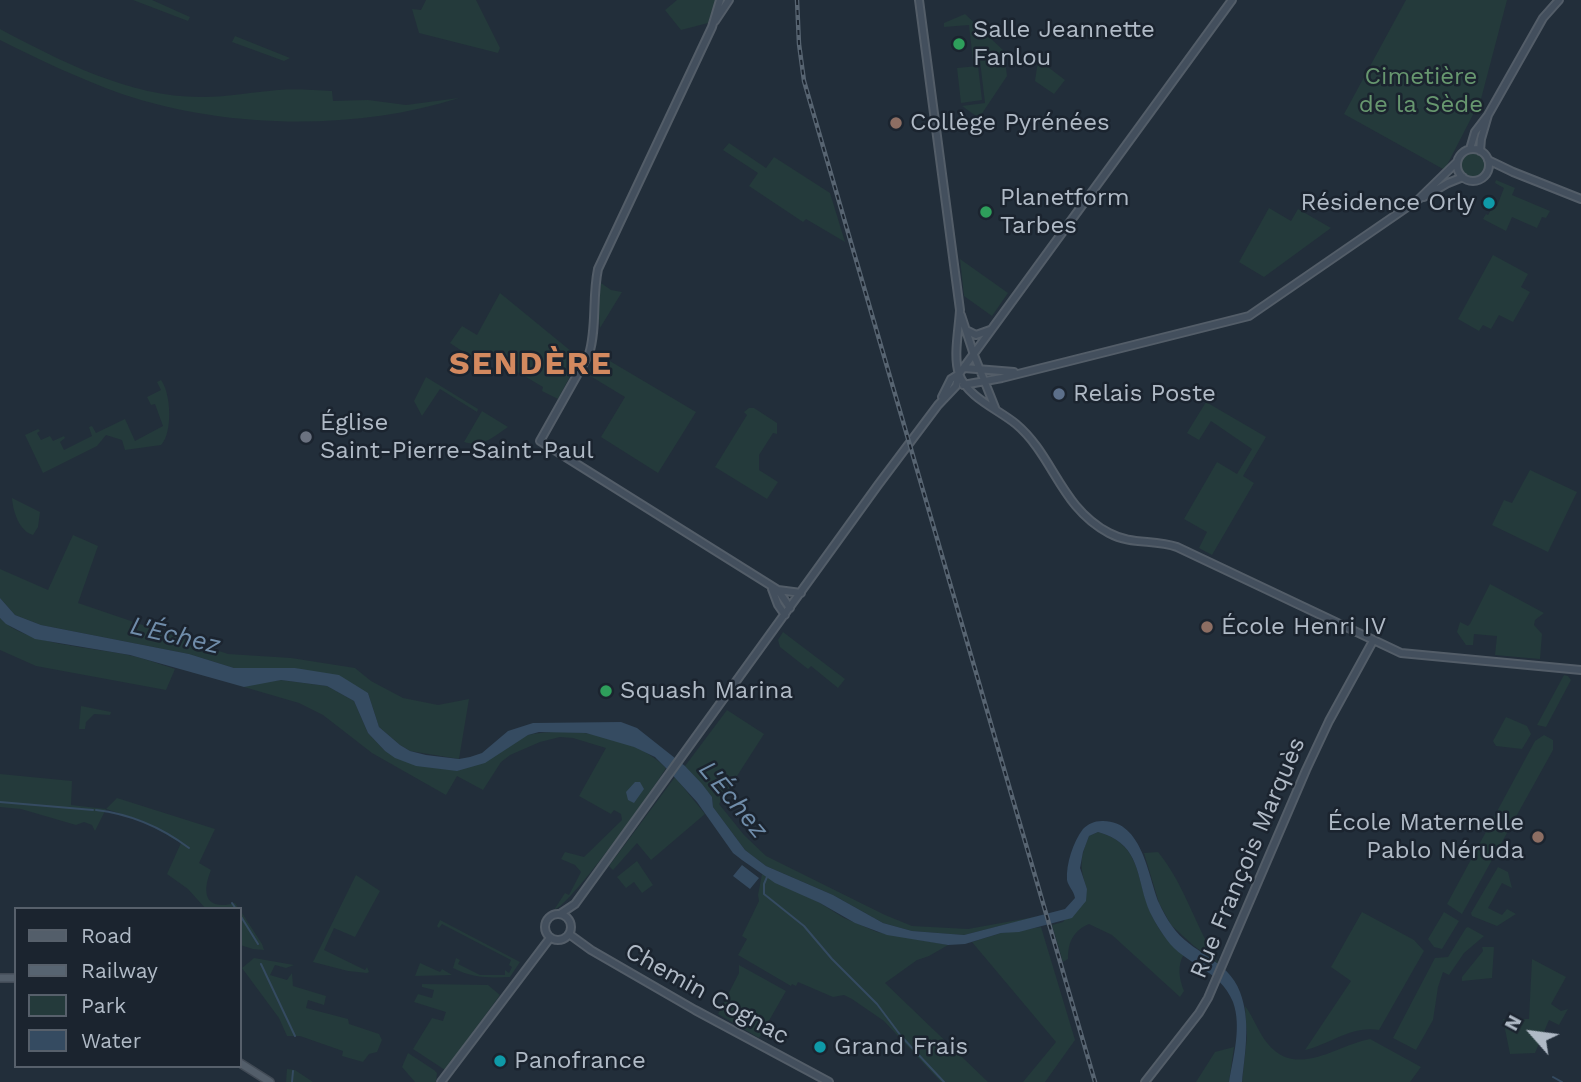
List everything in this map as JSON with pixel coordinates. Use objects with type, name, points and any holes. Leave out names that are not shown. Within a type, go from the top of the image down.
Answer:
[{"type":"main road","points":[[242,1064],[271,1082]]},
{"type":"street","points":[[720,0],[714,22],[598,269],[593,299],[592,345],[584,366],[540,441],[778,590],[790,608]]},
{"type":"street","points":[[714,22],[729,0]]},
{"type":"street","points":[[919,0],[960,310],[996,411]]},
{"type":"street","points":[[575,904],[551,916],[545,931],[550,938],[563,940],[569,934],[575,904],[938,405],[956,386],[962,371],[1232,0]]},
{"type":"street","points":[[1480,151],[1488,115],[1543,18],[1559,0]]},
{"type":"street","points":[[1419,199],[1470,149],[1475,132],[1488,115]]},
{"type":"street","points":[[1470,149],[1480,151],[1488,160],[1513,172],[1581,199]]},
{"type":"street","points":[[1487,172],[1488,160]]},
{"type":"street","points":[[1457,162],[1458,171],[1463,177],[1477,180],[1487,172],[1495,170],[1513,172]]},
{"type":"street","points":[[956,386],[1002,378],[1249,316],[1419,199],[1463,177]]},
{"type":"street","points":[[960,310],[957,356],[966,384],[1023,431],[1077,509],[1107,532],[1131,541],[1158,542],[1177,547],[1396,651],[1412,655],[1581,670]]},
{"type":"street","points":[[966,330],[976,335],[992,330]]},
{"type":"street","points":[[938,405],[951,379],[962,371],[1021,372]]},
{"type":"street","points":[[991,399],[994,387],[1002,378]]},
{"type":"street","points":[[769,584],[785,615]]},
{"type":"street","points":[[778,590],[801,593]]},
{"type":"street","name":"Rue François Marquès","points":[[1145,1082],[1199,1013],[1223,964],[1306,770],[1329,721],[1373,641]]},
{"type":"street","points":[[559,914],[570,922]]},
{"type":"street","name":"Chemin Cognac","points":[[569,934],[591,950],[695,1010],[829,1082]]},
{"type":"street","points":[[441,1082],[550,938]]},
{"type":"green space","points":[[133,0],[152,0],[190,17],[188,21]]},
{"type":"green space","points":[[426,0],[476,0],[500,48],[498,53],[419,33],[412,9],[421,10]]},
{"type":"green space","points":[[677,0],[716,0],[708,23],[681,30],[665,10]]},
{"type":"green space","name":"Cimetière de la Sède","points":[[1406,0],[1507,0],[1481,99],[1443,169],[1344,114]]},
{"type":"green space","points":[[965,14],[1004,51],[1007,76],[979,118],[962,106],[985,103],[980,61],[973,61],[969,25],[944,27],[944,23]]},
{"type":"green space","points":[[0,29],[98,76],[124,85],[176,96],[212,97],[278,90],[312,90],[332,91],[333,101],[368,100],[406,105],[459,98],[419,109],[334,120],[290,121],[204,114],[162,106],[91,82],[0,40]]},
{"type":"green space","points":[[235,36],[290,58],[284,61],[232,42]]},
{"type":"green space","points":[[1040,61],[1065,80],[1054,94],[1035,81]]},
{"type":"green space","points":[[978,66],[982,100],[961,103],[957,68]]},
{"type":"green space","points":[[729,143],[766,168],[774,157],[830,193],[845,242],[806,219],[803,222],[749,186],[758,173],[723,150]]},
{"type":"green space","points":[[1474,152],[1483,156],[1487,165],[1483,174],[1474,178],[1465,174],[1461,165],[1465,156]]},
{"type":"green space","points":[[1496,180],[1515,188],[1512,195],[1550,211],[1546,218],[1542,217],[1537,228],[1512,217],[1506,231],[1483,219],[1494,205],[1497,206],[1504,188],[1495,183]]},
{"type":"green space","points":[[1269,208],[1291,221],[1298,209],[1331,228],[1264,277],[1239,262]]},
{"type":"green space","points":[[1493,255],[1528,274],[1521,287],[1530,292],[1513,322],[1499,315],[1491,329],[1483,325],[1479,331],[1458,319]]},
{"type":"green space","points":[[960,259],[1008,293],[992,316],[964,296]]},
{"type":"green space","points":[[601,283],[611,290],[622,292],[600,328],[598,310]]},
{"type":"green space","points":[[500,293],[577,356],[577,363],[558,399],[542,391],[543,387],[516,371],[516,364],[494,352],[471,357],[450,343],[462,326],[477,335]]},
{"type":"green space","points":[[598,354],[696,412],[658,473],[601,437],[625,397],[587,374]]},
{"type":"green space","points":[[426,377],[478,409],[477,412],[440,389],[422,416],[414,401]]},
{"type":"green space","points":[[161,380],[167,394],[169,423],[161,445],[125,450],[122,440],[106,435],[97,446],[43,473],[25,435],[38,429],[41,440],[50,436],[53,441],[64,436],[60,442],[64,450],[92,436],[89,427],[92,426],[96,433],[125,419],[135,441],[163,426],[155,404],[151,405],[147,397],[161,390],[157,382]]},
{"type":"green space","points":[[1206,402],[1266,437],[1243,476],[1254,483],[1212,555],[1199,548],[1207,532],[1184,519],[1217,462],[1237,474],[1252,449],[1211,421],[1199,440],[1187,433]]},
{"type":"green space","points":[[754,408],[777,423],[777,434],[773,433],[759,455],[759,470],[778,482],[767,499],[715,467],[747,415],[744,412]]},
{"type":"green space","points":[[482,411],[508,427],[482,443],[464,442]]},
{"type":"green space","points":[[1530,470],[1577,492],[1548,552],[1492,525],[1504,500],[1512,503]]},
{"type":"green space","points":[[12,498],[40,512],[38,527],[33,535],[20,525]]},
{"type":"green space","points":[[73,535],[98,546],[78,603],[228,654],[291,658],[355,668],[371,681],[403,698],[438,705],[469,699],[459,759],[410,751],[379,727],[368,693],[295,668],[234,668],[189,654],[41,625],[15,615],[0,598],[0,569],[48,590]]},
{"type":"green space","points":[[1490,584],[1544,613],[1535,620],[1534,625],[1542,634],[1540,659],[1495,655],[1497,636],[1474,634],[1473,645],[1466,645],[1457,632],[1460,622],[1468,626],[1470,624]]},
{"type":"green space","points":[[0,618],[25,634],[42,639],[134,656],[175,669],[166,690],[36,666],[0,650]]},
{"type":"green space","points":[[783,632],[845,679],[838,688],[811,666],[808,669],[780,647],[778,640]]},
{"type":"green space","points":[[1564,675],[1571,680],[1546,727],[1537,725]]},
{"type":"green space","points":[[281,680],[327,686],[354,701],[368,733],[385,751],[457,771],[528,735],[545,732],[583,733],[620,741],[653,757],[666,768],[594,868],[564,903],[554,910],[565,893],[569,895],[581,872],[575,865],[561,859],[565,852],[584,857],[622,820],[621,814],[614,810],[611,814],[579,796],[606,748],[573,738],[560,737],[540,742],[510,755],[501,762],[483,790],[457,776],[446,795],[372,753],[323,715],[299,703],[244,687],[245,683]]},
{"type":"green space","points":[[81,706],[111,712],[110,715],[94,714],[86,722],[85,729],[79,729]]},
{"type":"green space","points":[[727,710],[764,734],[719,804],[744,835],[766,856],[912,926],[968,929],[1040,916],[964,935],[912,931],[883,923],[833,895],[766,866],[745,850],[713,807],[712,797],[685,766]]},
{"type":"green space","points":[[1506,717],[1527,726],[1531,734],[1522,749],[1496,746],[1493,741]]},
{"type":"green space","points":[[1544,735],[1553,740],[1553,750],[1462,914],[1447,904],[1535,741]]},
{"type":"green space","points":[[0,774],[72,781],[71,805],[106,809],[95,831],[92,825],[84,822],[76,825],[21,809],[0,807]]},
{"type":"green space","points":[[675,777],[705,814],[651,860],[637,843],[613,870],[609,866]]},
{"type":"green space","points":[[117,798],[215,829],[199,863],[211,870],[206,886],[208,898],[218,905],[235,903],[238,907],[204,907],[188,889],[167,874],[181,843],[143,821],[106,809]]},
{"type":"green space","points":[[1098,832],[1121,843],[1128,851],[1137,869],[1153,918],[1166,938],[1184,954],[1179,972],[1184,991],[1180,997],[1112,935],[1089,924],[1073,938],[1068,959],[1063,962],[1052,925],[1063,922],[1087,889],[1082,856],[1089,836]]},
{"type":"green space","points":[[1158,852],[1176,878],[1219,964],[1171,925],[1159,903],[1144,853]]},
{"type":"green space","points":[[637,861],[653,885],[642,893],[634,882],[626,888],[617,877]]},
{"type":"green space","points":[[1498,867],[1508,872],[1512,888],[1502,883],[1488,908],[1502,915],[1507,909],[1516,914],[1497,926],[1472,916],[1471,913]]},
{"type":"green space","points":[[762,874],[844,918],[877,932],[948,945],[917,960],[885,983],[988,1082],[941,1082],[884,1021],[852,999],[844,995],[833,997],[798,982],[796,986],[791,986],[738,955],[747,939],[742,936],[759,901]]},
{"type":"green space","points":[[356,875],[380,891],[355,937],[334,928],[324,950],[365,970],[367,967],[367,973],[313,962]]},
{"type":"green space","points":[[1362,912],[1414,940],[1424,951],[1379,1030],[1360,1030],[1305,1050],[1351,981],[1331,967]]},
{"type":"green space","points":[[1444,912],[1459,921],[1442,949],[1434,947],[1428,939]]},
{"type":"green space","points":[[242,913],[264,950],[242,946]]},
{"type":"green space","points":[[440,920],[520,962],[510,977],[480,977],[453,968],[456,958],[460,960],[458,964],[480,975],[505,975],[505,970],[509,973],[512,967],[509,965],[511,960],[442,924],[439,928],[437,926]]},
{"type":"green space","points":[[1041,927],[1075,1040],[1045,1082],[1023,1082],[1056,1042],[972,942],[1001,933]]},
{"type":"green space","points":[[1468,927],[1484,936],[1464,953],[1449,975],[1443,972],[1433,1020],[1416,1050],[1393,1038],[1435,958],[1448,957]]},
{"type":"green space","points":[[1482,947],[1494,947],[1492,978],[1462,981],[1462,977],[1483,951]]},
{"type":"green space","points":[[254,958],[294,965],[286,968],[275,965],[270,975],[287,980],[292,973],[293,986],[326,996],[324,1005],[308,1000],[306,1008],[348,1019],[349,1024],[379,1034],[382,1040],[377,1052],[369,1054],[363,1062],[342,1056],[343,1051],[300,1036],[287,1036],[279,1018],[242,968]]},
{"type":"green space","points":[[1532,959],[1566,977],[1551,1004],[1561,1011],[1568,1009],[1559,1025],[1549,1020],[1535,1053],[1510,1054],[1503,1019],[1529,1019]]},
{"type":"green space","points":[[420,963],[440,972],[442,969],[452,975],[415,976]]},
{"type":"green space","points":[[739,965],[786,991],[759,1038],[718,1014],[739,973]]},
{"type":"green space","points":[[422,984],[488,985],[500,995],[445,1070],[413,1049],[432,1018],[443,1021],[446,1012],[414,1002],[418,994],[432,998],[434,990],[422,987]]},
{"type":"green space","points":[[1245,1006],[1268,1044],[1279,1054],[1292,1059],[1318,1057],[1370,1039],[1421,1067],[1410,1082],[1242,1082],[1247,1037]]},
{"type":"green space","points":[[1234,1047],[1229,1082],[1196,1082],[1215,1052]]},
{"type":"green space","points":[[408,1053],[437,1073],[436,1082],[415,1082],[402,1067]]},
{"type":"green space","points":[[287,1069],[295,1070],[313,1082],[286,1082]]},
{"type":"water","points":[[0,598],[15,615],[41,625],[189,654],[234,668],[295,668],[339,675],[368,693],[379,727],[410,751],[426,755],[459,759],[470,757],[482,753],[508,731],[533,723],[621,722],[637,728],[685,766],[712,797],[713,807],[745,850],[766,866],[833,895],[883,923],[912,931],[964,935],[1065,909],[1075,898],[1067,874],[1071,853],[1079,834],[1094,822],[1116,823],[1127,830],[1142,852],[1159,903],[1172,926],[1189,943],[1227,972],[1240,992],[1246,1025],[1242,1082],[1229,1082],[1237,1022],[1233,1002],[1220,982],[1183,956],[1167,940],[1148,907],[1133,859],[1121,843],[1111,837],[1098,832],[1089,836],[1080,868],[1087,889],[1086,901],[1072,918],[1019,932],[1001,933],[965,944],[948,945],[887,935],[855,923],[820,903],[775,883],[742,860],[733,853],[697,802],[666,768],[655,757],[634,747],[586,733],[539,732],[528,735],[485,763],[457,771],[416,766],[385,751],[368,733],[354,701],[327,686],[281,680],[244,687],[130,655],[35,639],[0,618]]},
{"type":"water","points":[[635,782],[640,782],[644,789],[634,803],[628,800],[626,792]]},
{"type":"water","points":[[742,865],[759,878],[750,889],[733,876]]},
{"type":"waterway","points":[[0,802],[93,810]]},
{"type":"waterway","points":[[96,810],[145,823],[189,848]]},
{"type":"waterway","points":[[767,877],[764,894],[804,926],[832,959],[877,1004],[901,1036],[944,1082]]},
{"type":"waterway","points":[[232,903],[235,907]]},
{"type":"waterway","points":[[242,918],[258,944]]},
{"type":"waterway","points":[[261,964],[295,1036]]},
{"type":"waterway","points":[[292,1082],[293,1071]]},
{"type":"waterway","points":[[1553,1077],[1562,1082]]},
{"type":"railway","points":[[797,0],[804,81],[1095,1082]]},
{"type":"place","name":"Salle Jeannette Fanlou","points":[[959,44]]},
{"type":"place","name":"Collège Pyrénées","points":[[896,123]]},
{"type":"place","name":"Résidence Orly","points":[[1489,203]]},
{"type":"place","name":"Planetform Tarbes","points":[[986,212]]},
{"type":"place","name":"Relais Poste","points":[[1059,394]]},
{"type":"place","name":"Église Saint-Pierre-Saint-Paul","points":[[306,437]]},
{"type":"place","name":"École Henri IV","points":[[1207,627]]},
{"type":"place","name":"Squash Marina","points":[[606,691]]},
{"type":"place","name":"École Maternelle Pablo Néruda","points":[[1538,837]]},
{"type":"place","name":"Grand Frais","points":[[820,1047]]},
{"type":"place","name":"Panofrance","points":[[500,1061]]},
{"type":"district","name":"SENDÈRE","points":[[531,365]]},
{"type":"water label","name":"L'Échez","points":[[175,636]]},
{"type":"water label","name":"L'Échez","points":[[733,800]]}]
